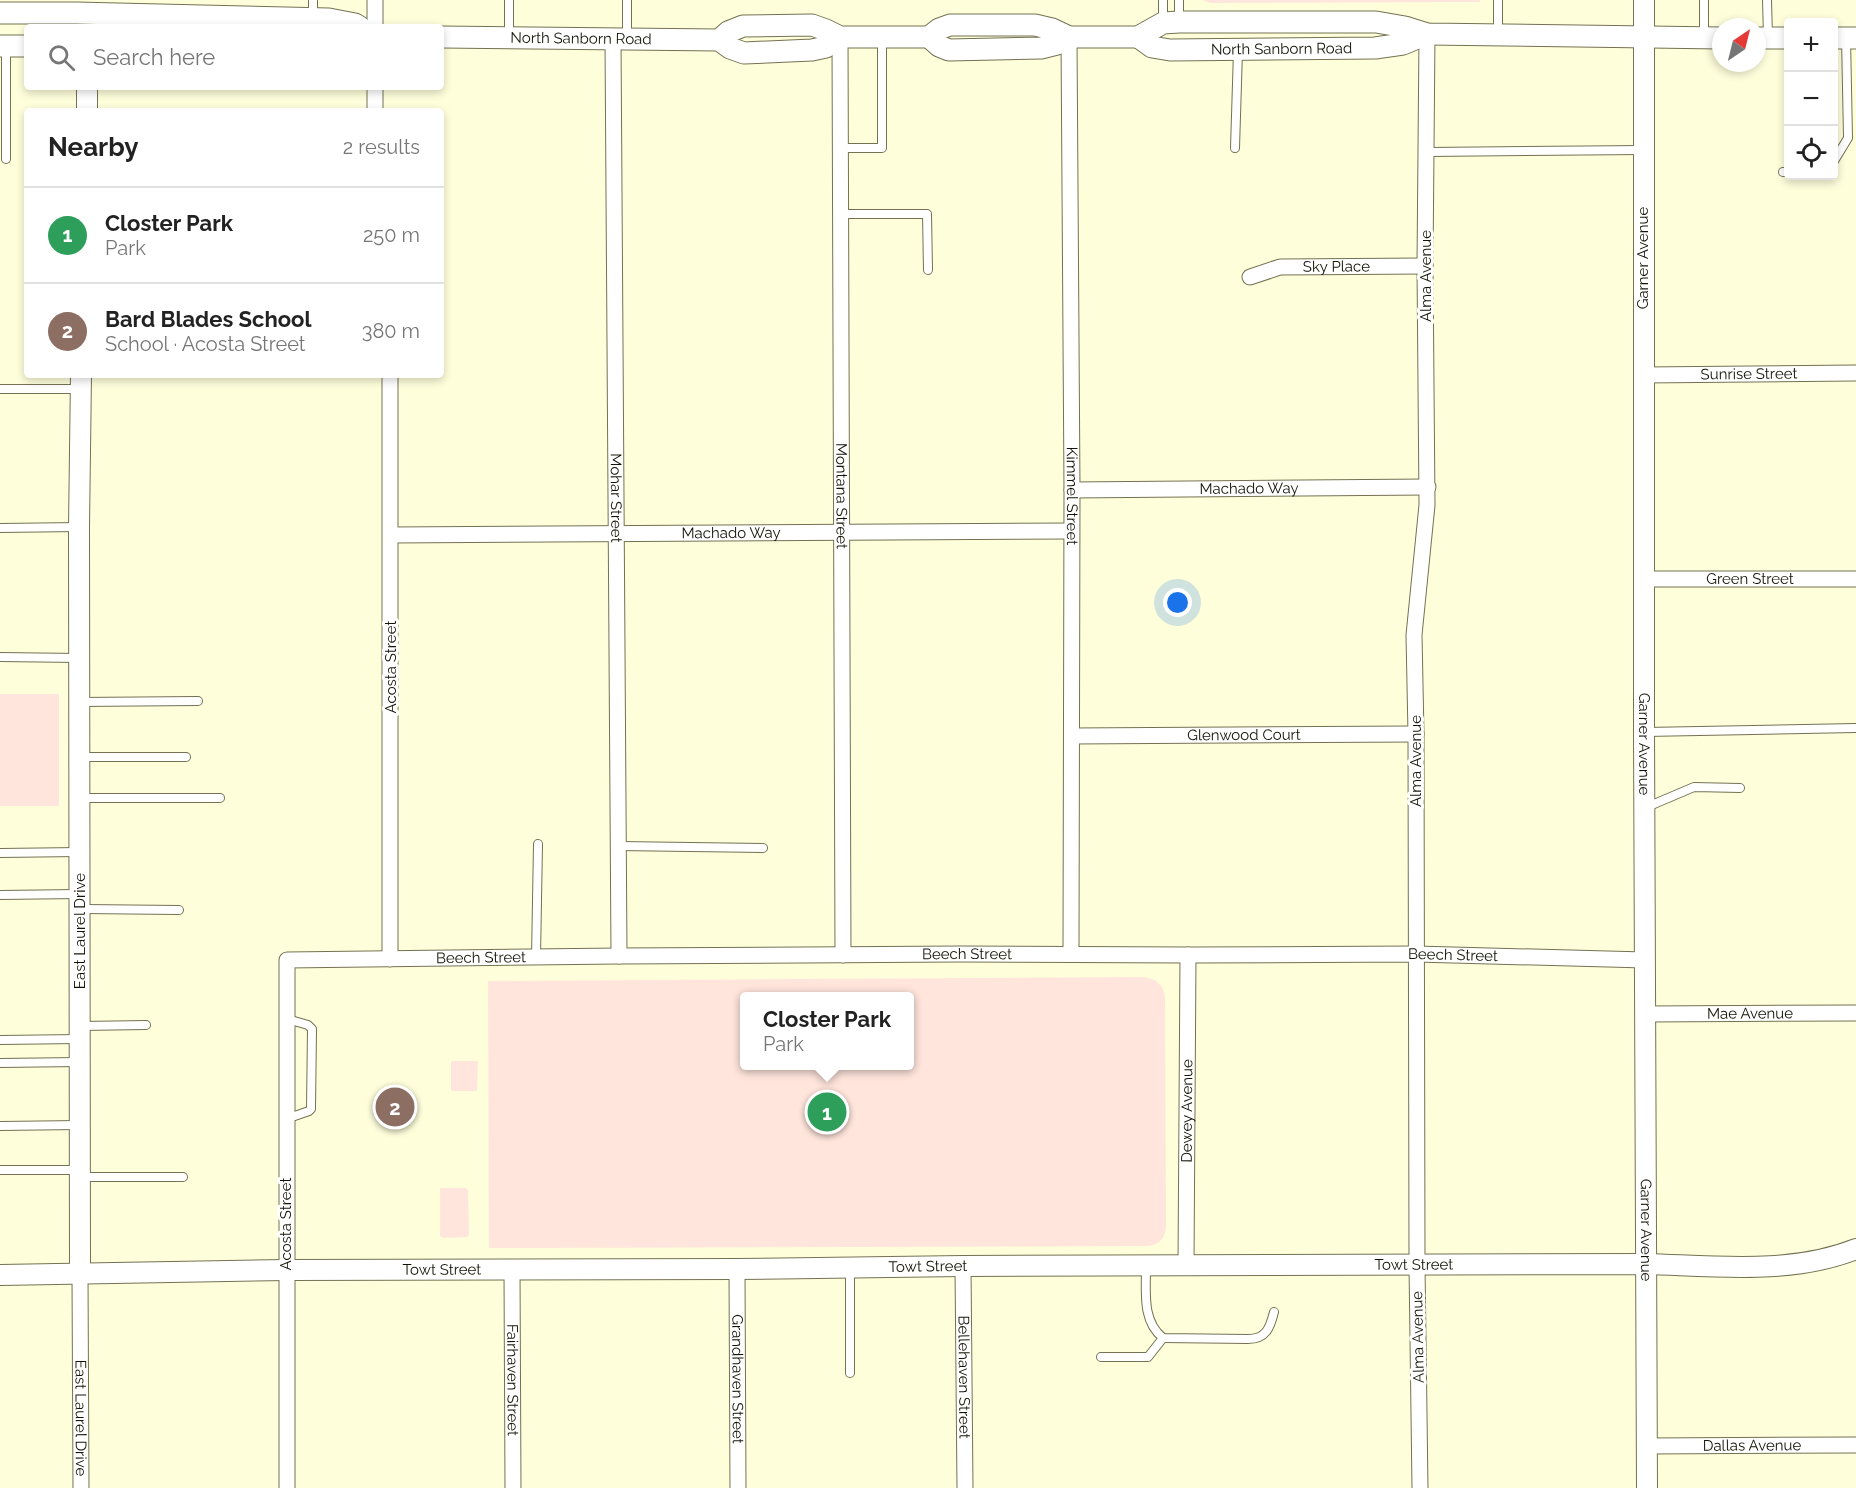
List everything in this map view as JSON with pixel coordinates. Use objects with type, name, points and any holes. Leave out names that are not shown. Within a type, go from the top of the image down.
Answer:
[{"type":"main road","points":[[0,13],[101,14],[313,9],[329,20],[355,24]]},
{"type":"main road","name":"North Sanborn Road","points":[[1171,22],[1376,22],[1427,34],[1712,38]]},
{"type":"main road","points":[[1138,37],[1171,22]]},
{"type":"main road","name":"North Sanborn Road","points":[[444,37],[719,40],[730,48],[744,53],[812,50],[826,47],[840,37],[929,37],[939,46],[949,50],[1041,48],[1057,44],[1069,37],[1138,37],[1152,47],[1170,50],[1238,50],[1376,48],[1403,44],[1427,34]]},
{"type":"street","points":[[375,0],[375,24]]},
{"type":"street","name":"Garner Avenue","points":[[1644,0],[1647,1488]]},
{"type":"street","name":"Alma Avenue","points":[[1420,1488],[1414,635],[1428,487],[1425,266],[1427,34]]},
{"type":"street","name":"Montana Street","points":[[840,37],[843,955]]},
{"type":"street","name":"Kimmel Street","points":[[1069,37],[1072,490],[1071,954]]},
{"type":"street","name":"Mohar Street","points":[[618,956],[615,533],[620,40]]},
{"type":"street","points":[[87,90],[87,108]]},
{"type":"street","points":[[375,90],[375,108]]},
{"type":"street","name":"Sky Place","points":[[1250,277],[1280,267],[1425,266]]},
{"type":"street","name":"Sunrise Street","points":[[1643,375],[1856,373]]},
{"type":"street","name":"Acosta Street","points":[[390,378],[390,959]]},
{"type":"street","name":"East Laurel Drive","points":[[81,382],[79,527],[81,1488]]},
{"type":"street","name":"Machado Way","points":[[1072,490],[1428,487]]},
{"type":"street","name":"Machado Way","points":[[391,535],[1071,531]]},
{"type":"street","name":"Green Street","points":[[1644,579],[1856,579]]},
{"type":"street","name":"Glenwood Court","points":[[1072,736],[1416,734]]},
{"type":"street","name":"Beech Street","points":[[287,960],[1071,954],[1416,954],[1645,960]]},
{"type":"street","name":"Dewey Avenue","points":[[1186,1265],[1188,955]]},
{"type":"street","name":"Acosta Street","points":[[286,1488],[287,960]]},
{"type":"street","name":"Mae Avenue","points":[[1645,1014],[1856,1013]]},
{"type":"street","name":"Towt Street","points":[[0,1275],[286,1270],[963,1266],[1647,1264],[1733,1266],[1788,1264],[1827,1259],[1856,1249]]},
{"type":"street","name":"Bellehaven Street","points":[[963,1266],[964,1488]]},
{"type":"street","name":"Grandhaven Street","points":[[737,1269],[738,1488]]},
{"type":"street","name":"Fairhaven Street","points":[[512,1270],[513,1488]]},
{"type":"street","name":"Dallas Avenue","points":[[1647,1446],[1856,1445]]},
{"type":"lane","points":[[509,0],[509,38]]},
{"type":"lane","points":[[620,40],[627,0]]},
{"type":"lane","points":[[1163,0],[1171,22]]},
{"type":"lane","points":[[1171,22],[1179,0]]},
{"type":"lane","points":[[1498,0],[1498,35]]},
{"type":"lane","points":[[1704,0],[1712,38]]},
{"type":"lane","points":[[1767,0],[1771,38]]},
{"type":"lane","points":[[840,148],[882,148],[882,37]]},
{"type":"lane","points":[[1838,153],[1848,138],[1845,38]]},
{"type":"lane","points":[[6,159],[11,46]]},
{"type":"lane","points":[[1235,148],[1238,50]]},
{"type":"lane","points":[[1427,152],[1643,150]]},
{"type":"lane","points":[[840,214],[927,214],[928,270]]},
{"type":"lane","points":[[0,389],[81,382]]},
{"type":"lane","points":[[0,528],[79,527]]},
{"type":"lane","points":[[0,657],[79,658]]},
{"type":"lane","points":[[79,702],[198,701]]},
{"type":"lane","points":[[1644,732],[1856,728]]},
{"type":"lane","points":[[79,757],[186,757]]},
{"type":"lane","points":[[1644,809],[1694,787],[1740,788]]},
{"type":"lane","points":[[79,798],[220,798]]},
{"type":"lane","points":[[536,957],[538,844]]},
{"type":"lane","points":[[618,846],[763,848]]},
{"type":"lane","points":[[0,853],[80,852]]},
{"type":"lane","points":[[0,895],[179,910]]},
{"type":"lane","points":[[286,1119],[311,1109],[312,1029],[308,1025],[287,1019]]},
{"type":"lane","points":[[0,1040],[146,1025]]},
{"type":"lane","points":[[0,1063],[80,1062]]},
{"type":"lane","points":[[0,1126],[80,1125]]},
{"type":"lane","points":[[0,1170],[183,1177]]},
{"type":"lane","points":[[1146,1266],[1146,1311],[1153,1326],[1163,1338],[1237,1340],[1260,1338],[1268,1330],[1274,1312]]},
{"type":"lane","points":[[850,1267],[850,1373]]},
{"type":"lane","points":[[1101,1357],[1148,1357],[1163,1338]]},
{"type":"shaded area","points":[[1203,0],[1480,0],[1480,2],[1210,3]]},
{"type":"shaded area","points":[[0,694],[59,694],[59,806],[0,806]]},
{"type":"shaded area","points":[[1143,977],[1158,983],[1164,993],[1166,1227],[1162,1239],[1153,1245],[489,1248],[488,981]]},
{"type":"shaded area","points":[[451,1061],[478,1061],[477,1091],[451,1091]]},
{"type":"shaded area","points":[[440,1188],[466,1188],[468,1190],[469,1235],[467,1237],[444,1238],[440,1236]]},
{"type":"place","name":"Bard Blades School","points":[[395,1107]]},
{"type":"place","name":"Closter Park","points":[[827,1112]]}]
